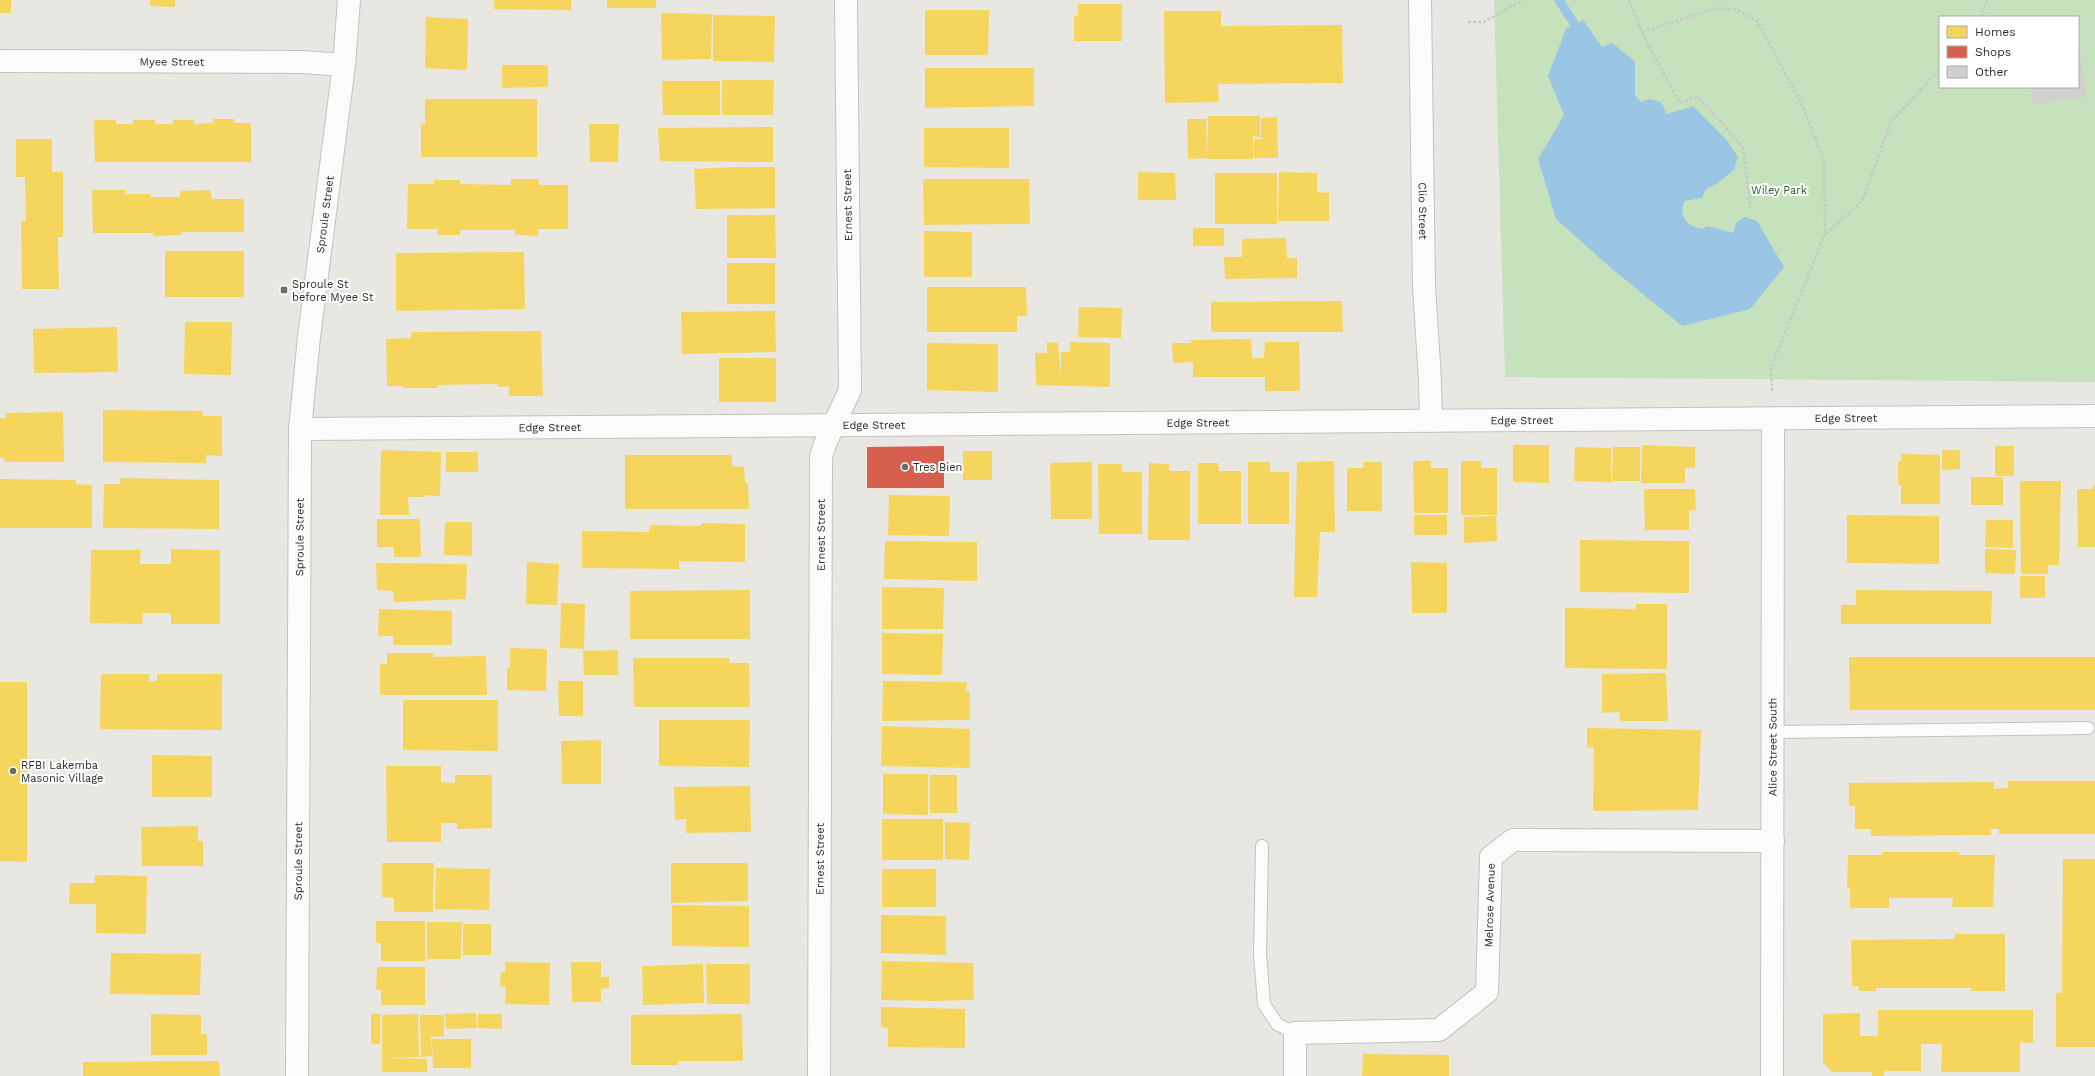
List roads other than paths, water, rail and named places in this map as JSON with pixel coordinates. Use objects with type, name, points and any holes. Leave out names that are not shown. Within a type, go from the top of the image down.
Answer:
[{"type":"street","name":"Sproule Street","points":[[298,1076],[300,429],[309,337],[344,65],[349,0]]},
{"type":"street","name":"Ernest Street","points":[[819,1076],[821,457],[850,390],[846,0]]},
{"type":"street","name":"Clio Street","points":[[1420,0],[1424,286],[1431,421]]},
{"type":"street","name":"Myee Street","points":[[0,61],[302,62],[344,65]]},
{"type":"street","name":"Edge Street","points":[[300,429],[2095,416]]},
{"type":"street","name":"Alice Street South","points":[[1772,1076],[1773,419]]},
{"type":"street","name":"Melrose Avenue","points":[[1295,1033],[1439,1030],[1487,992],[1491,857],[1513,840],[1773,841]]},
{"type":"street","points":[[1295,1033],[1295,1076]]},
{"type":"lane","points":[[1773,732],[2088,728]]},
{"type":"lane","points":[[1262,846],[1260,954],[1264,1004],[1277,1024],[1295,1033]]},
{"type":"water","points":[[1583,20],[1602,47],[1612,43],[1635,61],[1635,95],[1641,102],[1650,99],[1661,102],[1667,114],[1693,106],[1725,138],[1738,157],[1734,170],[1718,183],[1706,189],[1702,198],[1685,201],[1682,211],[1685,220],[1688,223],[1702,229],[1708,226],[1733,233],[1736,223],[1745,217],[1757,221],[1784,267],[1750,309],[1682,326],[1611,268],[1556,219],[1538,159],[1564,115],[1548,76],[1566,29]]},
{"type":"waterway","points":[[1559,0],[1575,25]]},
{"type":"place","name":"Sproule St before Myee St","points":[[284,290]]},
{"type":"place","name":"Tres Bien","points":[[905,467]]},
{"type":"place","name":"RFBI Lakemba Masonic Village","points":[[13,771]]},
{"type":"park label","name":"Wiley Park","points":[[1779,190]]}]
